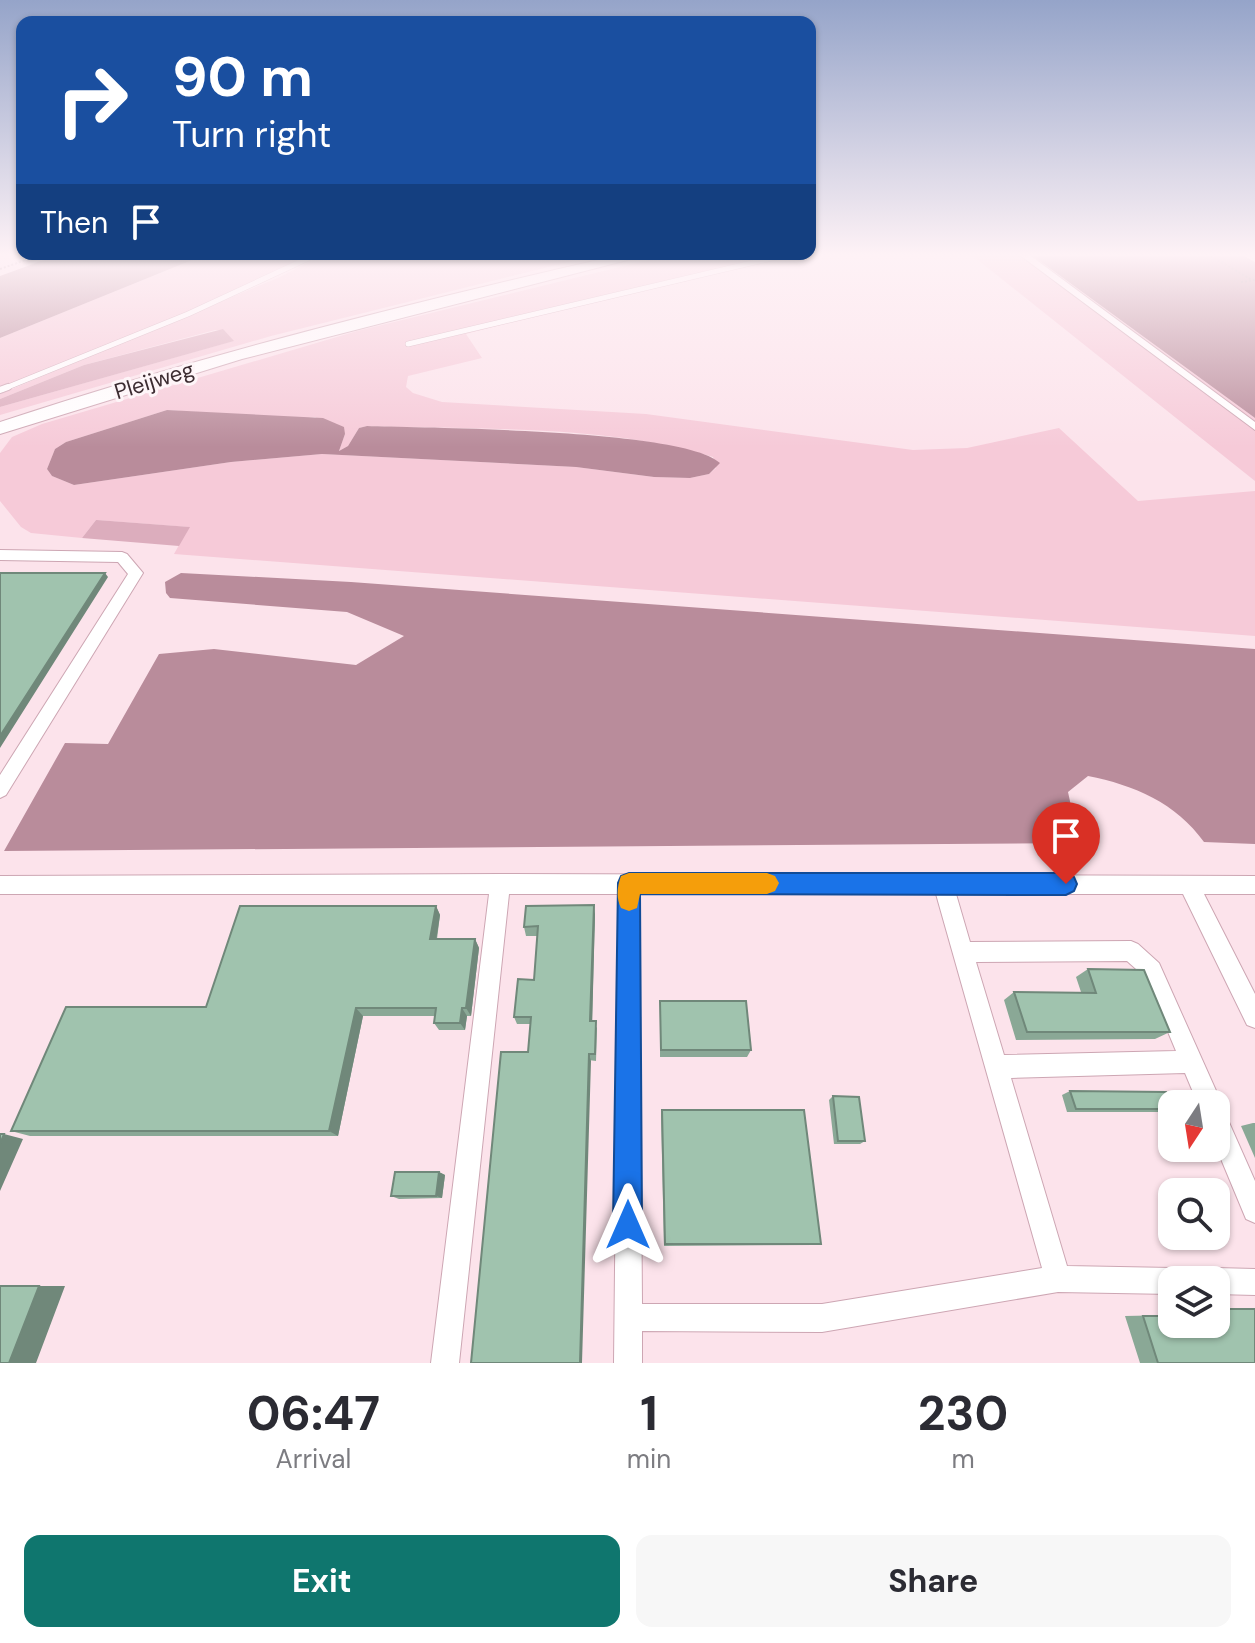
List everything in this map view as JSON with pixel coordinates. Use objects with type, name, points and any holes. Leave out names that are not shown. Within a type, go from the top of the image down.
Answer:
[{"type":"highway","name":"Pleijweg","points":[[0,420],[234,349],[352,320]]},
{"type":"highway","name":"Pleijweg","points":[[0,428],[281,344],[374,320]]},
{"type":"street","points":[[1111,320],[1255,427]]},
{"type":"street","points":[[0,555],[122,557],[136,573],[0,790]]},
{"type":"street","points":[[445,1363],[500,883]]},
{"type":"street","points":[[628,1363],[629,883]]},
{"type":"street","points":[[943,883],[1058,1279]]},
{"type":"street","points":[[0,885],[1255,885]]},
{"type":"street","points":[[1189,885],[1255,1017]]},
{"type":"street","points":[[965,952],[1131,951],[1152,970],[1204,1090]]},
{"type":"street","points":[[997,1067],[1192,1062]]},
{"type":"street","points":[[1230,1152],[1255,1210]]},
{"type":"street","points":[[627,1317],[822,1318],[1058,1279],[1158,1281]]},
{"type":"street","points":[[1230,1281],[1255,1282]]},
{"type":"lane","points":[[0,390],[174,320]]},
{"type":"lane","points":[[408,344],[511,320]]},
{"type":"shaded area","points":[[0,320],[45,320],[0,338]]},
{"type":"shaded area","points":[[45,320],[170,320],[0,389],[0,338]]},
{"type":"shaded area","points":[[178,320],[337,320],[0,415],[0,407],[233,341],[223,330],[215,330],[84,365],[0,399],[0,394]]},
{"type":"shaded area","points":[[404,320],[521,320],[466,334],[482,358],[408,376],[406,387],[413,393],[442,402],[646,414],[913,450],[967,448],[1059,428],[1138,501],[1255,491],[1255,636],[174,554],[189,527],[96,520],[82,538],[31,533],[21,527],[0,501],[0,453],[12,437],[42,424]],"holes":[[[167,410],[299,419],[315,417],[345,434],[339,451],[348,446],[359,428],[367,426],[542,431],[672,446],[713,457],[716,468],[709,474],[690,478],[654,477],[576,467],[322,454],[231,462],[74,485],[52,476],[47,469],[55,449],[66,442]]]},
{"type":"shaded area","points":[[1053,320],[1120,320],[1255,418],[1255,481]]},
{"type":"shaded area","points":[[1120,320],[1255,320],[1255,418]]},
{"type":"shaded area","points":[[223,329],[234,341],[0,407],[0,399],[84,365]]},
{"type":"shaded area","points":[[167,410],[323,418],[344,427],[345,434],[339,451],[348,446],[359,428],[367,426],[443,428],[553,432],[659,443],[697,452],[720,463],[709,474],[690,478],[654,477],[576,467],[322,454],[231,462],[74,485],[52,476],[47,469],[55,449],[66,442]]},
{"type":"shaded area","points":[[96,520],[190,527],[179,546],[82,538]]},
{"type":"shaded area","points":[[181,573],[351,582],[1255,649],[1255,844],[1204,842],[1181,816],[1153,798],[1088,776],[1068,792],[1079,843],[4,851],[65,743],[108,744],[159,654],[214,649],[356,665],[404,636],[347,612],[170,598],[165,582]]},
{"type":"building","points":[[0,573],[105,573],[0,736]]},
{"type":"building","points":[[594,905],[590,1021],[596,1021],[595,1054],[589,1054],[580,1363],[471,1363],[501,1052],[528,1052],[531,1017],[514,1017],[518,979],[534,980],[538,926],[524,927],[526,906]]},
{"type":"building","points":[[240,906],[436,906],[430,939],[475,939],[466,1008],[462,1008],[460,1023],[434,1023],[436,1008],[356,1008],[329,1131],[11,1131],[66,1007],[206,1007]]},
{"type":"building","points":[[1088,969],[1144,970],[1170,1032],[1027,1032],[1014,992],[1096,993]]},
{"type":"building","points":[[660,1001],[746,1001],[751,1050],[661,1050]]},
{"type":"building","points":[[1070,1091],[1158,1092],[1158,1109],[1076,1109]]},
{"type":"building","points":[[833,1096],[859,1097],[865,1141],[838,1141]]},
{"type":"building","points":[[662,1110],[804,1110],[821,1244],[665,1244]]},
{"type":"building","points":[[395,1172],[439,1172],[436,1196],[391,1196]]},
{"type":"building","points":[[0,1286],[39,1286],[9,1363],[0,1363]]},
{"type":"building","points":[[1230,1309],[1255,1309],[1255,1363],[1158,1363],[1143,1316],[1158,1316],[1158,1338],[1230,1338]]},
{"type":"slow traffic","points":[[629,901],[629,883],[767,883]]},
{"type":"route","points":[[628,1225],[629,883],[1066,884]]}]
